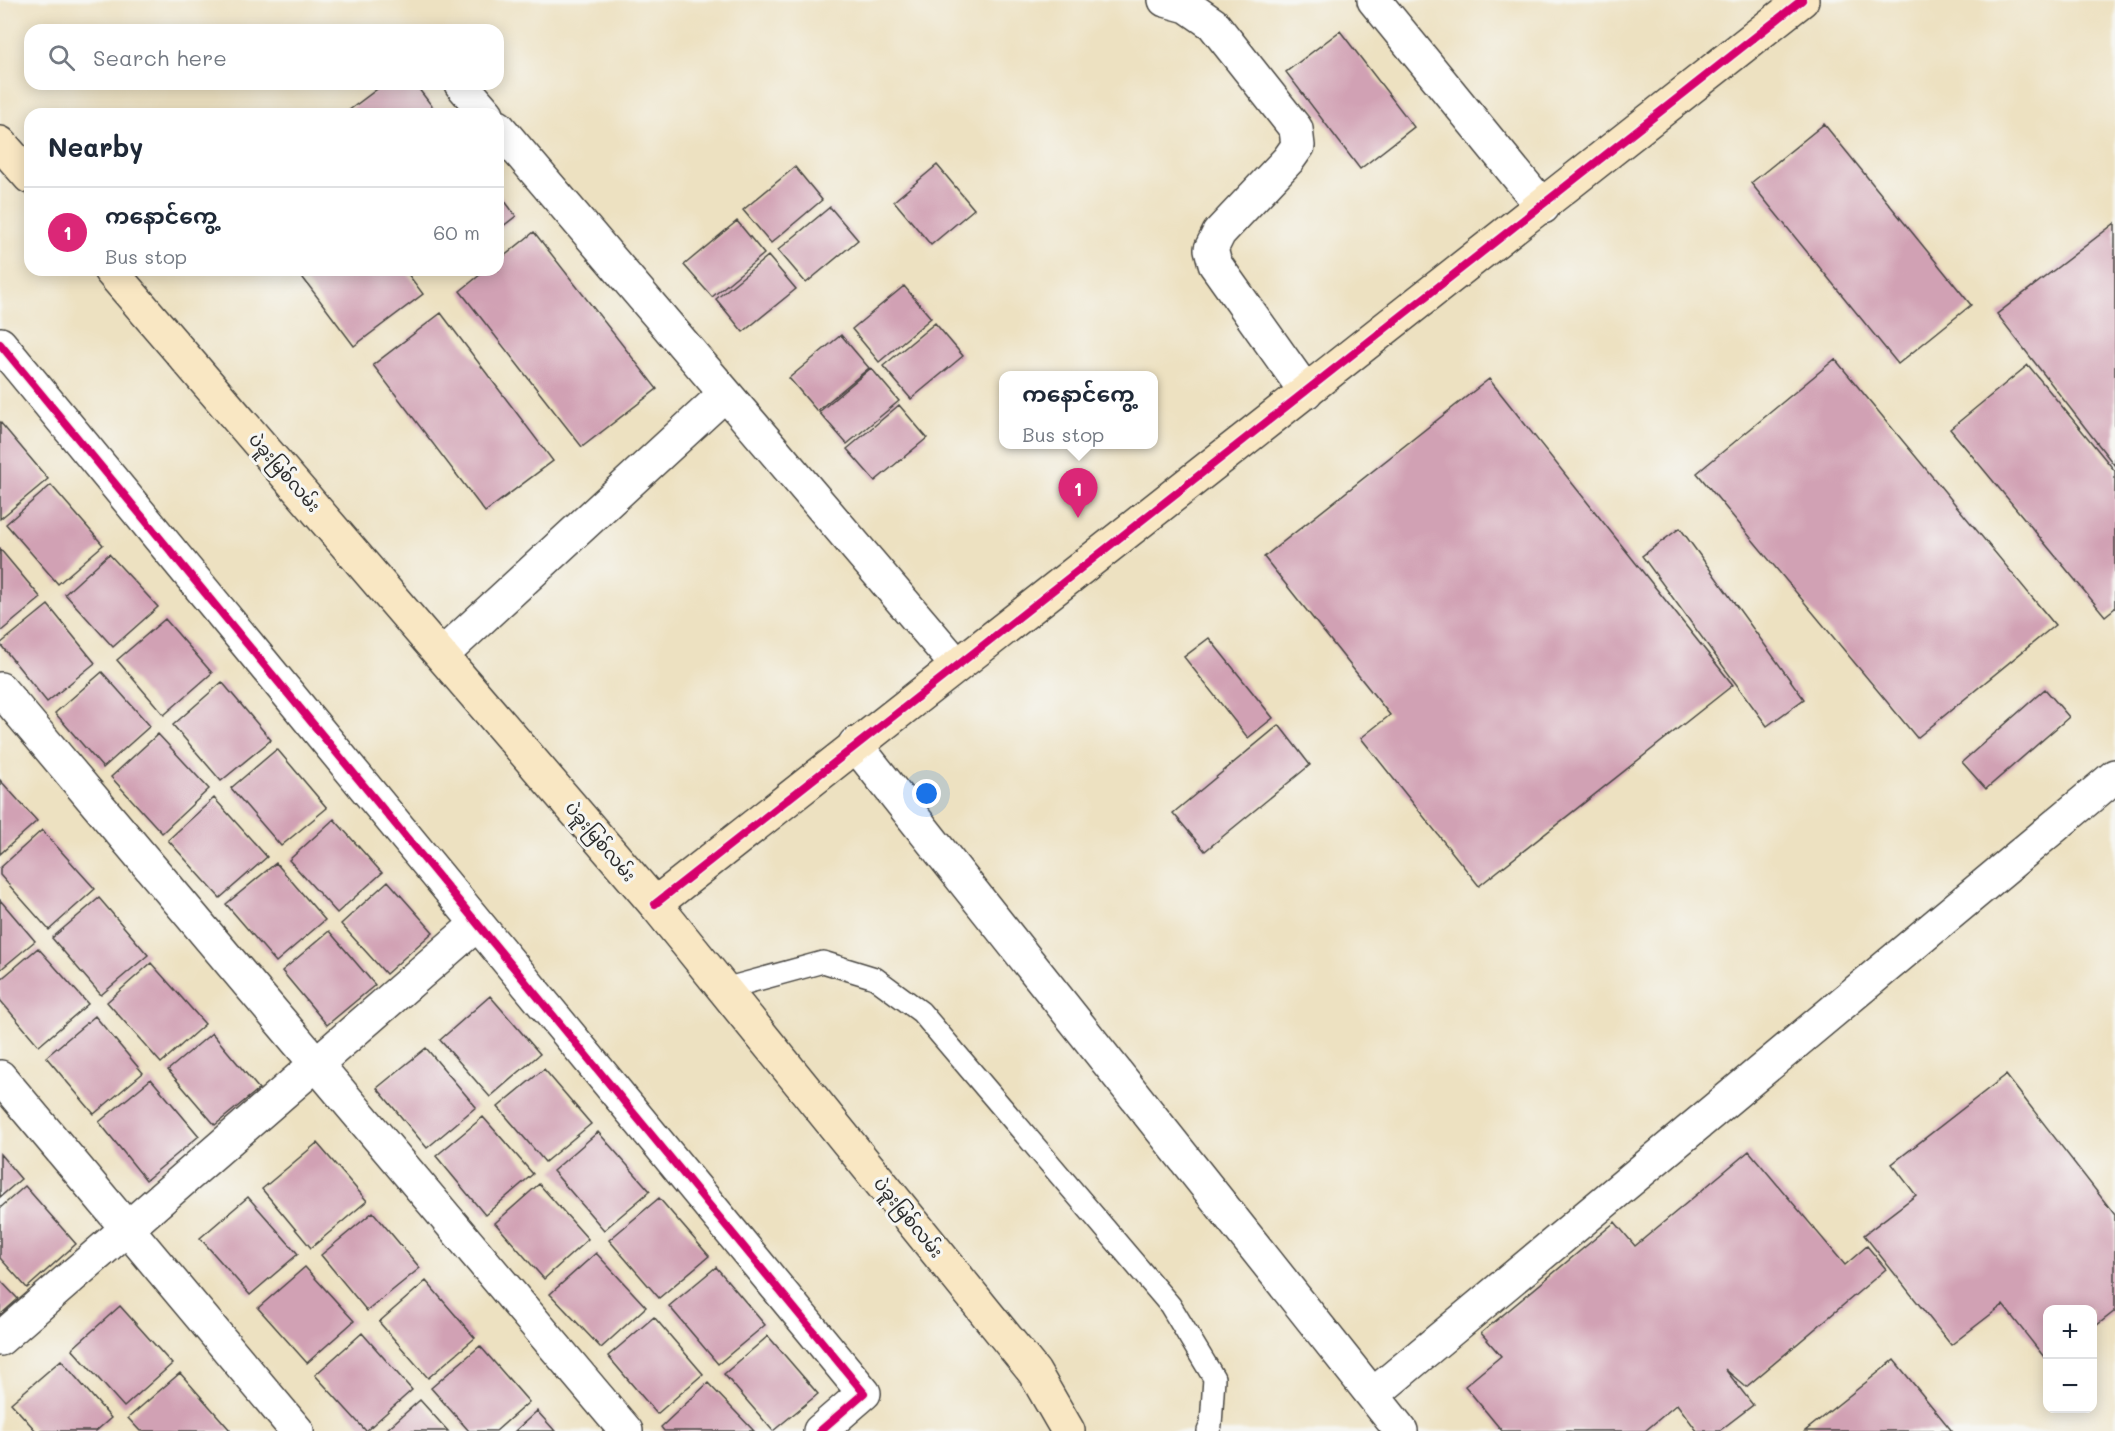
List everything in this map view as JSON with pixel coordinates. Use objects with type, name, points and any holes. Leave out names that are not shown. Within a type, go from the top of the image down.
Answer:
[{"type":"main road","points":[[655,904],[956,664],[1543,207],[1802,0]]},
{"type":"main road","points":[[0,143],[24,170]]},
{"type":"main road","name":"ပဲခူးမြစ်လမ်း","points":[[115,276],[443,654],[655,904],[1034,1372],[1068,1431]]},
{"type":"street","points":[[1165,0],[1187,6],[1213,24],[1296,129],[1298,146],[1288,160],[1219,232],[1211,249],[1215,264],[1305,392]]},
{"type":"street","points":[[1374,0],[1543,207]]},
{"type":"street","points":[[466,90],[482,108]]},
{"type":"street","points":[[504,134],[956,664]]},
{"type":"street","points":[[1,348],[864,1393],[820,1431]]},
{"type":"street","points":[[443,654],[725,394]]},
{"type":"street","points":[[0,689],[626,1431]]},
{"type":"street","points":[[855,744],[1374,1394],[1401,1431]]},
{"type":"street","points":[[1374,1394],[2115,776]]},
{"type":"street","points":[[0,1339],[477,924]]},
{"type":"street","points":[[0,1077],[297,1431]]},
{"type":"lane","points":[[724,989],[823,962],[875,978],[921,1012],[1170,1305],[1214,1378],[1211,1425],[1208,1431]]},
{"type":"building","points":[[1340,31],[1414,127],[1360,169],[1286,72]]},
{"type":"building","points":[[376,90],[420,90],[433,108],[352,108]]},
{"type":"building","points":[[1824,124],[1971,305],[1898,364],[1751,183]]},
{"type":"building","points":[[937,165],[974,209],[931,245],[894,201]]},
{"type":"building","points":[[795,167],[822,200],[771,243],[743,210]]},
{"type":"building","points":[[504,200],[516,216],[504,225]]},
{"type":"building","points":[[830,207],[858,240],[806,283],[778,250]]},
{"type":"building","points":[[737,221],[764,254],[712,297],[684,265]]},
{"type":"building","points":[[2115,223],[2115,466],[1997,314]]},
{"type":"building","points":[[534,232],[657,389],[582,447],[460,291],[479,276],[504,276],[504,256]]},
{"type":"building","points":[[768,256],[796,289],[743,332],[716,299]]},
{"type":"building","points":[[302,276],[410,276],[423,294],[354,346]]},
{"type":"building","points":[[904,286],[931,318],[879,362],[852,329]]},
{"type":"building","points":[[441,313],[553,461],[485,512],[373,365]]},
{"type":"building","points":[[935,323],[963,356],[911,399],[883,366]]},
{"type":"building","points":[[841,335],[869,368],[817,411],[789,378]]},
{"type":"building","points":[[1835,359],[2055,625],[1917,738],[1697,473]]},
{"type":"building","points":[[2028,365],[2115,471],[2115,608],[2105,616],[1950,429]]},
{"type":"building","points":[[871,368],[899,401],[847,444],[819,412]]},
{"type":"building","points":[[1489,379],[1733,685],[1479,886],[1361,738],[1390,715],[1264,557]]},
{"type":"building","points":[[899,405],[927,438],[875,481],[847,449]]},
{"type":"building","points":[[0,422],[48,479],[0,519]]},
{"type":"building","points":[[51,485],[103,545],[58,584],[6,524]]},
{"type":"building","points":[[1680,528],[1804,699],[1767,726],[1642,556]]},
{"type":"building","points":[[0,549],[41,598],[0,632]]},
{"type":"building","points":[[109,554],[158,607],[113,647],[65,594]]},
{"type":"building","points":[[48,605],[95,663],[47,702],[0,644]]},
{"type":"building","points":[[165,619],[212,673],[164,715],[117,660]]},
{"type":"building","points":[[1209,638],[1273,718],[1248,738],[1184,657]]},
{"type":"building","points":[[102,672],[150,726],[103,768],[55,713]]},
{"type":"building","points":[[222,682],[271,740],[221,781],[173,725]]},
{"type":"building","points":[[2045,689],[2069,717],[1986,789],[1962,762]]},
{"type":"building","points":[[1279,725],[1310,765],[1205,851],[1173,813]]},
{"type":"building","points":[[158,734],[209,789],[162,833],[111,777]]},
{"type":"building","points":[[277,749],[327,808],[281,846],[231,788]]},
{"type":"building","points":[[0,780],[37,821],[0,854]]},
{"type":"building","points":[[214,798],[267,857],[220,898],[168,840]]},
{"type":"building","points":[[334,819],[382,873],[337,913],[289,860]]},
{"type":"building","points":[[42,830],[95,889],[49,930],[0,875],[0,868]]},
{"type":"building","points":[[276,863],[325,920],[276,962],[226,904]]},
{"type":"building","points":[[388,881],[433,932],[386,974],[341,924]]},
{"type":"building","points":[[99,898],[148,955],[101,995],[52,938]]},
{"type":"building","points":[[0,900],[35,941],[0,970]]},
{"type":"building","points":[[329,931],[375,985],[327,1025],[282,971]]},
{"type":"building","points":[[38,948],[88,1004],[39,1046],[0,1000],[0,980]]},
{"type":"building","points":[[151,963],[205,1024],[161,1063],[107,1002]]},
{"type":"building","points":[[490,996],[540,1054],[490,1097],[440,1040]]},
{"type":"building","points":[[95,1016],[143,1073],[94,1114],[46,1057]]},
{"type":"building","points":[[212,1033],[259,1089],[215,1125],[168,1070]]},
{"type":"building","points":[[426,1048],[476,1107],[427,1148],[377,1088]]},
{"type":"building","points":[[544,1069],[591,1124],[545,1162],[498,1107]]},
{"type":"building","points":[[2006,1075],[2115,1215],[2115,1311],[2097,1325],[2097,1305],[2043,1305],[2043,1356],[2003,1305],[1951,1345],[1864,1235],[1916,1195],[1892,1164]]},
{"type":"building","points":[[151,1079],[199,1136],[146,1180],[99,1122]]},
{"type":"building","points":[[483,1117],[533,1174],[485,1215],[436,1156]]},
{"type":"building","points":[[598,1132],[650,1191],[604,1230],[553,1171]]},
{"type":"building","points":[[317,1143],[367,1201],[311,1248],[262,1189]]},
{"type":"building","points":[[1749,1151],[1845,1265],[1867,1246],[1886,1269],[1746,1387],[1725,1369],[1753,1405],[1719,1431],[1697,1431],[1677,1404],[1645,1431],[1502,1431],[1465,1386],[1501,1356],[1481,1333],[1615,1222],[1635,1246]]},
{"type":"building","points":[[0,1154],[21,1179],[0,1197]]},
{"type":"building","points":[[539,1184],[588,1239],[544,1279],[495,1223]]},
{"type":"building","points":[[25,1186],[76,1244],[27,1288],[0,1258],[0,1208]]},
{"type":"building","points":[[248,1197],[298,1254],[250,1295],[200,1238]]},
{"type":"building","points":[[659,1198],[709,1256],[659,1298],[609,1240]]},
{"type":"building","points":[[373,1212],[420,1268],[367,1311],[321,1255]]},
{"type":"building","points":[[596,1253],[646,1307],[601,1348],[550,1294]]},
{"type":"building","points":[[305,1267],[354,1321],[307,1363],[258,1308]]},
{"type":"building","points":[[716,1267],[765,1325],[718,1364],[669,1306]]},
{"type":"building","points":[[0,1280],[18,1299],[0,1315]]},
{"type":"building","points":[[426,1281],[475,1338],[428,1378],[379,1322]]},
{"type":"building","points":[[120,1306],[172,1364],[124,1407],[72,1349]]},
{"type":"building","points":[[654,1317],[703,1374],[657,1414],[608,1356]]},
{"type":"building","points":[[362,1333],[412,1390],[366,1431],[315,1375]]},
{"type":"building","points":[[768,1336],[818,1394],[773,1431],[724,1374]]},
{"type":"building","points":[[480,1346],[529,1402],[496,1431],[469,1431],[431,1388]]},
{"type":"building","points":[[61,1360],[111,1418],[96,1431],[36,1431],[11,1403]]},
{"type":"building","points":[[1894,1360],[1952,1431],[1805,1431]]},
{"type":"building","points":[[180,1373],[229,1431],[140,1431],[128,1418]]},
{"type":"building","points":[[708,1383],[754,1431],[664,1431],[661,1427]]},
{"type":"building","points":[[420,1400],[448,1431],[385,1431]]},
{"type":"building","points":[[537,1411],[555,1431],[515,1431]]},
{"type":"cycle path","points":[[655,904],[1802,0]]},
{"type":"cycle path","points":[[0,344],[864,1393],[820,1431]]},
{"type":"place","name":"ကနောင်ကွေ့","points":[[1078,518]]}]
